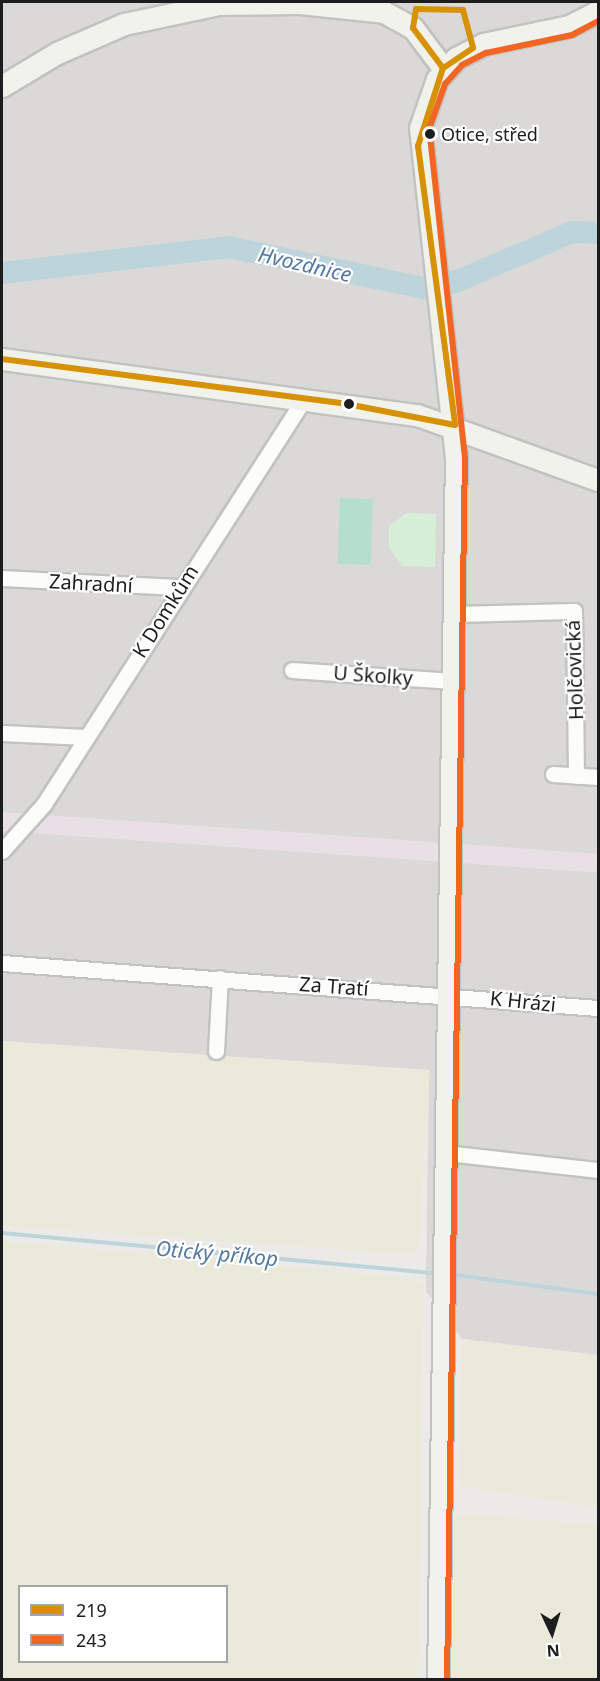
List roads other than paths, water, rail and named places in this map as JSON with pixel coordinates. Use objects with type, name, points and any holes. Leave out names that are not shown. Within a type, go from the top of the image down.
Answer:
[{"type":"main road","points":[[2,86],[115,27],[219,3],[300,3],[384,12],[413,28],[443,68]]},
{"type":"main road","points":[[438,1680],[455,425],[431,251],[419,137],[443,68],[483,44],[596,16]]},
{"type":"main road","points":[[2,359],[304,399],[455,425],[598,480]]},
{"type":"street","name":"K Domkům","points":[[2,850],[27,823],[86,736],[180,587],[304,399]]},
{"type":"street","name":"Zahradní","points":[[2,578],[180,587]]},
{"type":"street","name":"Holčovická","points":[[453,614],[574,611],[576,776]]},
{"type":"street","name":"U Školky","points":[[292,669],[453,681]]},
{"type":"street","points":[[2,733],[86,736]]},
{"type":"street","points":[[553,774],[598,777]]},
{"type":"street","name":"Za Tratí","points":[[2,963],[448,993]]},
{"type":"street","points":[[216,1051],[220,978]]},
{"type":"street","name":"K Hrázi","points":[[448,993],[598,1008]]},
{"type":"street","points":[[446,1153],[598,1170]]},
{"type":"waterway","name":"Hvozdnice","points":[[2,273],[229,247],[424,288],[455,282],[573,232],[598,233]]},
{"type":"waterway","name":"Otický příkop","points":[[2,1233],[432,1273]]},
{"type":"waterway","name":"Otický příkop","points":[[456,1275],[598,1294]]},
{"type":"place","name":"Otice, střed","points":[[430,134]]}]
